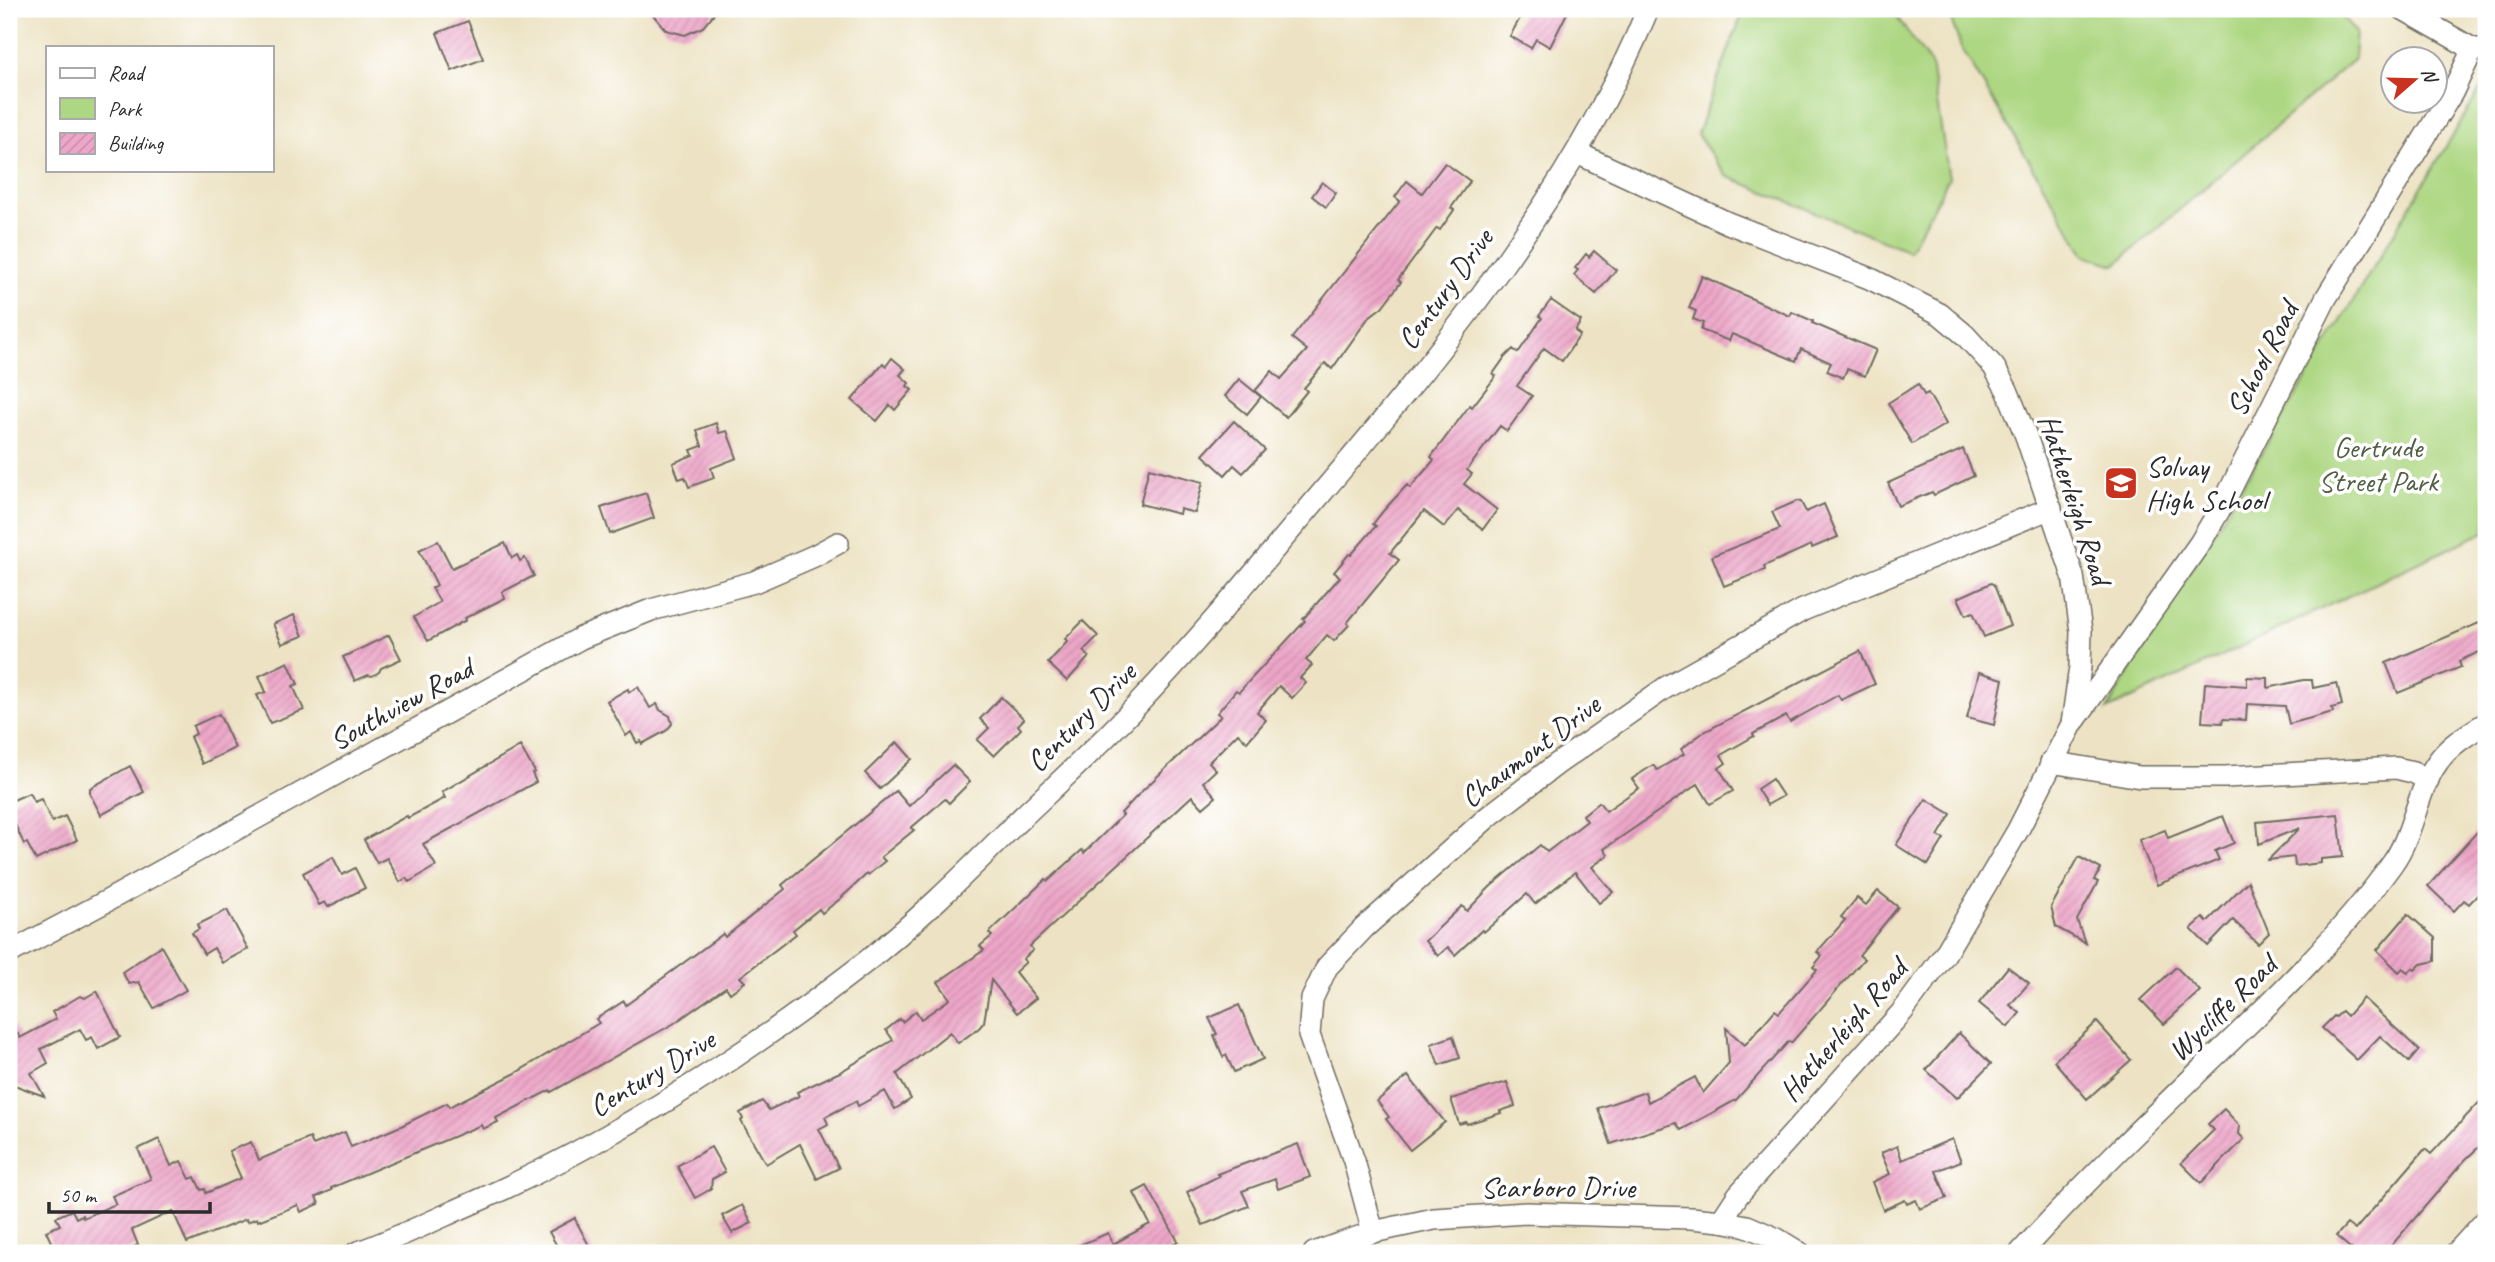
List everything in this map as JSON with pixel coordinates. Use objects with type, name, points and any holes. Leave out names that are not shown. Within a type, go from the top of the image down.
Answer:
[{"type":"street","name":"Century Drive","points":[[356,1253],[511,1187],[631,1124],[721,1068],[764,1037],[860,967],[931,906],[1138,704],[1251,577],[1455,330],[1566,172],[1627,60],[1648,9]]},
{"type":"street","points":[[2403,9],[2479,49]]},
{"type":"street","name":"School Road","points":[[2072,724],[2217,514],[2326,298],[2479,49]]},
{"type":"street","name":"Hatherleigh Road","points":[[1577,153],[1728,223],[1869,278],[1941,314],[1973,343],[1994,367],[2007,390],[2026,436],[2073,576],[2081,631],[2080,667],[2072,724],[2018,830],[1945,954],[1903,1011],[1738,1195],[1721,1221]]},
{"type":"street","name":"Chaumont Drive","points":[[1373,1232],[1353,1161],[1309,1035],[1312,999],[1327,967],[1336,957],[1364,928],[1489,816],[1665,688],[1803,610],[2051,508]]},
{"type":"street","name":"Southview Road","points":[[9,953],[581,638],[650,610],[754,582],[838,543]]},
{"type":"street","name":"Wycliffe Road","points":[[2020,1253],[2081,1186],[2309,965],[2394,862],[2438,762],[2462,738],[2486,723]]},
{"type":"street","points":[[2051,762],[2140,777],[2225,777],[2396,768],[2413,772],[2428,780]]},
{"type":"street","name":"Scarboro Drive","points":[[1314,1253],[1373,1232],[1434,1219],[1526,1213],[1721,1221],[1746,1226],[1777,1239],[1800,1253]]},
{"type":"street","points":[[2456,1253],[2486,1220]]},
{"type":"green space","points":[[1744,9],[1891,9],[1931,64],[1949,178],[1909,251],[1726,176],[1697,134]]},
{"type":"green space","points":[[1947,9],[2335,9],[2356,32],[2354,59],[2115,265],[2085,255],[1961,47]]},
{"type":"green space","name":"Gertrude Street Park","points":[[2486,83],[2486,531],[2107,710],[2483,85]]},
{"type":"building","points":[[648,9],[718,9],[703,27],[685,35],[666,30]]},
{"type":"building","points":[[1525,9],[1569,9],[1550,47],[1536,39],[1531,48],[1510,36]]},
{"type":"building","points":[[468,21],[483,59],[452,71],[437,33]]},
{"type":"building","points":[[1445,163],[1470,181],[1451,208],[1454,210],[1440,230],[1437,228],[1398,280],[1401,282],[1382,307],[1369,317],[1332,369],[1325,363],[1304,388],[1307,391],[1286,417],[1255,391],[1272,371],[1281,379],[1307,350],[1292,338],[1400,201],[1395,197],[1407,181],[1422,193]]},
{"type":"building","points":[[1322,182],[1336,193],[1326,207],[1312,196]]},
{"type":"building","points":[[1594,251],[1616,270],[1596,294],[1574,275],[1578,270],[1575,268],[1586,254],[1589,257]]},
{"type":"building","points":[[1702,276],[1790,316],[1792,312],[1876,350],[1865,376],[1847,369],[1843,378],[1827,371],[1831,363],[1801,349],[1796,361],[1732,334],[1729,341],[1701,330],[1703,323],[1693,319],[1696,311],[1689,308]]},
{"type":"building","points":[[1551,300],[1581,321],[1575,331],[1580,335],[1562,361],[1544,348],[1517,386],[1532,396],[1507,431],[1500,426],[1467,470],[1472,474],[1464,484],[1497,510],[1483,529],[1458,510],[1444,527],[1424,511],[1390,553],[1399,560],[1347,623],[1349,625],[1334,641],[1327,635],[1306,660],[1312,665],[1300,678],[1306,683],[1292,698],[1279,686],[1257,712],[1266,720],[1247,742],[1238,733],[1209,762],[1216,770],[1203,782],[1216,797],[1203,808],[1192,796],[1030,946],[1033,950],[1023,959],[1026,962],[1015,972],[1036,998],[1017,1013],[991,980],[984,1022],[979,1028],[958,1043],[950,1032],[897,1074],[911,1099],[895,1109],[885,1091],[858,1106],[856,1101],[825,1117],[828,1124],[819,1129],[839,1168],[817,1179],[800,1144],[766,1164],[741,1121],[743,1119],[740,1113],[762,1101],[769,1110],[799,1096],[797,1092],[840,1072],[893,1040],[886,1030],[900,1019],[902,1022],[916,1011],[921,1019],[950,999],[938,982],[984,950],[980,946],[992,936],[989,933],[1046,879],[1048,881],[1082,850],[1084,853],[1123,815],[1121,813],[1141,792],[1221,716],[1217,713],[1236,690],[1239,692],[1305,621],[1303,619],[1340,577],[1334,572],[1376,526],[1373,524],[1384,510],[1407,485],[1410,488],[1434,460],[1431,457],[1470,405],[1472,407],[1496,376],[1493,374],[1505,357],[1513,349],[1518,353]]},
{"type":"building","points":[[892,358],[905,369],[900,375],[912,390],[895,410],[890,405],[877,421],[852,400],[883,363],[886,366]]},
{"type":"building","points":[[1239,379],[1261,397],[1247,414],[1225,396]]},
{"type":"building","points":[[1918,384],[1924,395],[1928,393],[1946,424],[1912,444],[1888,403]]},
{"type":"building","points":[[1234,421],[1265,450],[1243,473],[1234,465],[1225,475],[1203,455]]},
{"type":"building","points":[[716,423],[719,433],[727,431],[737,458],[711,468],[714,478],[689,487],[685,477],[679,479],[673,463],[693,455],[691,450],[702,446],[697,430]]},
{"type":"building","points":[[1963,449],[1974,476],[1934,495],[1932,492],[1898,506],[1888,483]]},
{"type":"building","points":[[1149,468],[1203,482],[1195,513],[1180,509],[1179,514],[1140,504]]},
{"type":"building","points":[[646,493],[654,518],[610,534],[601,508]]},
{"type":"building","points":[[1797,501],[1801,502],[1806,512],[1824,504],[1838,537],[1812,548],[1811,545],[1764,566],[1765,570],[1724,586],[1712,556],[1780,529],[1772,512]]},
{"type":"building","points":[[438,541],[452,568],[505,543],[512,558],[517,555],[520,561],[525,558],[534,576],[502,592],[505,598],[428,641],[414,617],[440,602],[432,588],[437,585],[419,550]]},
{"type":"building","points":[[1991,583],[2010,626],[1984,637],[1973,612],[1966,615],[1958,598]]},
{"type":"building","points":[[294,615],[303,636],[282,644],[273,624]]},
{"type":"building","points":[[2486,620],[2486,649],[2459,661],[2461,667],[2398,693],[2386,663]]},
{"type":"building","points":[[1083,621],[1098,636],[1083,651],[1089,657],[1067,681],[1048,663],[1068,641],[1065,639]]},
{"type":"building","points":[[389,635],[401,659],[381,668],[372,676],[355,681],[343,657]]},
{"type":"building","points":[[1860,651],[1875,684],[1841,700],[1838,695],[1790,722],[1786,716],[1753,734],[1754,736],[1721,755],[1726,763],[1719,768],[1733,791],[1710,804],[1698,784],[1604,849],[1608,855],[1592,867],[1613,892],[1599,903],[1575,872],[1535,904],[1527,894],[1455,955],[1448,947],[1438,956],[1425,941],[1462,906],[1467,911],[1490,887],[1540,845],[1547,852],[1587,821],[1583,815],[1599,802],[1606,811],[1639,788],[1632,779],[1653,765],[1657,770],[1684,754],[1681,749],[1704,732]]},
{"type":"building","points":[[288,662],[298,684],[293,686],[304,710],[270,723],[257,695],[266,692],[259,676]]},
{"type":"building","points":[[1979,672],[2003,679],[1994,725],[1967,718]]},
{"type":"building","points":[[2247,677],[2268,678],[2268,688],[2303,680],[2312,680],[2313,688],[2337,683],[2342,705],[2332,708],[2333,712],[2289,724],[2285,706],[2247,704],[2246,720],[2202,722],[2205,683],[2247,686]]},
{"type":"building","points":[[638,687],[650,708],[657,704],[660,710],[670,716],[672,724],[666,731],[642,744],[641,741],[637,743],[631,732],[626,736],[607,701],[628,689],[629,692]]},
{"type":"building","points":[[1001,697],[1024,719],[1018,725],[1021,729],[994,756],[977,740],[989,728],[980,719]]},
{"type":"building","points":[[219,714],[235,748],[202,764],[190,737],[196,734],[193,726]]},
{"type":"building","points":[[897,742],[912,759],[880,789],[865,773]]},
{"type":"building","points":[[520,746],[535,772],[532,773],[536,782],[423,844],[436,866],[409,882],[406,878],[400,882],[387,858],[377,863],[364,840],[445,798],[442,792]]},
{"type":"building","points":[[953,765],[970,782],[949,803],[945,799],[911,828],[914,830],[881,857],[885,861],[822,913],[819,909],[793,930],[796,934],[740,977],[745,982],[730,993],[726,987],[673,1024],[551,1092],[550,1090],[496,1118],[498,1122],[483,1129],[481,1125],[331,1188],[332,1190],[316,1197],[319,1204],[301,1212],[298,1205],[258,1221],[257,1218],[247,1222],[246,1219],[187,1243],[173,1211],[132,1230],[138,1245],[120,1253],[56,1253],[46,1231],[60,1225],[56,1217],[72,1210],[76,1218],[82,1215],[83,1218],[116,1204],[112,1196],[151,1179],[138,1149],[159,1139],[171,1166],[181,1161],[190,1179],[195,1177],[201,1190],[205,1189],[206,1193],[241,1178],[229,1151],[251,1142],[259,1160],[310,1138],[313,1145],[345,1132],[351,1147],[447,1103],[449,1107],[514,1074],[599,1023],[596,1019],[624,1001],[626,1005],[723,934],[725,937],[785,889],[782,885],[896,791],[909,806]]},
{"type":"building","points":[[130,766],[144,792],[101,815],[90,794],[90,788]]},
{"type":"building","points":[[1772,779],[1783,796],[1767,805],[1757,789]]},
{"type":"building","points":[[29,793],[34,802],[41,799],[52,822],[65,816],[77,840],[36,860],[27,843],[24,844],[9,812],[9,802]]},
{"type":"building","points":[[1926,799],[1951,814],[1938,836],[1944,839],[1928,865],[1896,845]]},
{"type":"building","points":[[2338,814],[2343,857],[2295,866],[2294,857],[2268,860],[2300,828],[2259,844],[2257,822]]},
{"type":"building","points":[[2223,816],[2234,843],[2215,851],[2219,860],[2157,885],[2139,840],[2165,830],[2168,838]]},
{"type":"building","points":[[2486,822],[2486,886],[2469,904],[2464,900],[2454,911],[2428,886]]},
{"type":"building","points":[[333,857],[342,875],[355,868],[365,888],[328,907],[325,902],[319,905],[303,873]]},
{"type":"building","points":[[2079,857],[2101,869],[2094,880],[2098,882],[2077,920],[2085,943],[2056,927],[2051,907]]},
{"type":"building","points":[[2248,881],[2269,933],[2258,944],[2233,920],[2208,946],[2191,929],[2203,918],[2207,922]]},
{"type":"building","points":[[1878,891],[1898,907],[1859,955],[1864,959],[1791,1043],[1789,1041],[1736,1100],[1681,1130],[1676,1123],[1611,1144],[1598,1108],[1645,1092],[1648,1102],[1695,1077],[1703,1093],[1729,1063],[1726,1028],[1745,1045],[1775,1010],[1779,1013],[1817,970],[1813,967],[1822,956],[1817,952],[1845,920],[1841,917],[1857,898],[1866,905]]},
{"type":"building","points":[[227,910],[248,949],[222,963],[214,948],[204,954],[192,933],[199,929],[197,925]]},
{"type":"building","points":[[2408,914],[2435,938],[2435,961],[2421,964],[2408,973],[2403,968],[2399,972],[2377,950]]},
{"type":"building","points":[[161,946],[186,990],[154,1008],[139,982],[129,984],[122,972]]},
{"type":"building","points":[[2008,967],[2029,983],[2010,1005],[2020,1013],[2008,1027],[1979,1003]]},
{"type":"building","points":[[2176,967],[2200,991],[2164,1024],[2141,1000]]},
{"type":"building","points":[[97,991],[120,1037],[98,1049],[92,1037],[86,1040],[80,1029],[41,1049],[48,1063],[31,1073],[44,1096],[9,1083],[9,1018],[20,1038],[56,1019],[52,1012],[80,996],[85,998]]},
{"type":"building","points":[[2363,998],[2419,1050],[2409,1062],[2380,1036],[2357,1060],[2322,1028],[2342,1011],[2347,1016]]},
{"type":"building","points":[[1239,1005],[1263,1059],[1234,1072],[1226,1055],[1223,1057],[1214,1035],[1217,1034],[1209,1018]]},
{"type":"building","points":[[2097,1022],[2131,1060],[2087,1099],[2054,1061]]},
{"type":"building","points":[[1959,1033],[1991,1064],[1957,1098],[1926,1070]]},
{"type":"building","points":[[1453,1036],[1460,1058],[1439,1065],[1431,1044]]},
{"type":"building","points":[[1408,1076],[1445,1122],[1410,1150],[1386,1119],[1389,1117],[1377,1101]]},
{"type":"building","points":[[1507,1082],[1515,1106],[1467,1124],[1459,1124],[1451,1099]]},
{"type":"building","points":[[2486,1095],[2486,1140],[2465,1160],[2385,1253],[2356,1253],[2336,1236],[2347,1224],[2355,1230],[2425,1149],[2431,1154]]},
{"type":"building","points":[[2224,1109],[2240,1126],[2239,1134],[2244,1139],[2201,1183],[2181,1163],[2214,1130],[2208,1124]]},
{"type":"building","points":[[1952,1139],[1961,1161],[1936,1171],[1947,1198],[1920,1209],[1916,1200],[1907,1204],[1905,1200],[1883,1210],[1872,1182],[1890,1174],[1881,1153],[1897,1146],[1902,1160]]},
{"type":"building","points":[[1298,1144],[1310,1177],[1278,1189],[1275,1179],[1242,1191],[1249,1206],[1203,1225],[1187,1192],[1219,1176],[1217,1174]]},
{"type":"building","points":[[711,1147],[725,1172],[712,1179],[711,1189],[695,1198],[677,1166]]},
{"type":"building","points":[[1147,1186],[1178,1241],[1169,1246],[1173,1253],[1061,1253],[1108,1233],[1113,1244],[1150,1224],[1134,1193]]},
{"type":"building","points":[[742,1205],[752,1223],[732,1233],[722,1216]]},
{"type":"building","points":[[575,1218],[593,1253],[561,1253],[549,1232]]},
{"type":"place","name":"Solvay High School","points":[[2121,483]]}]
